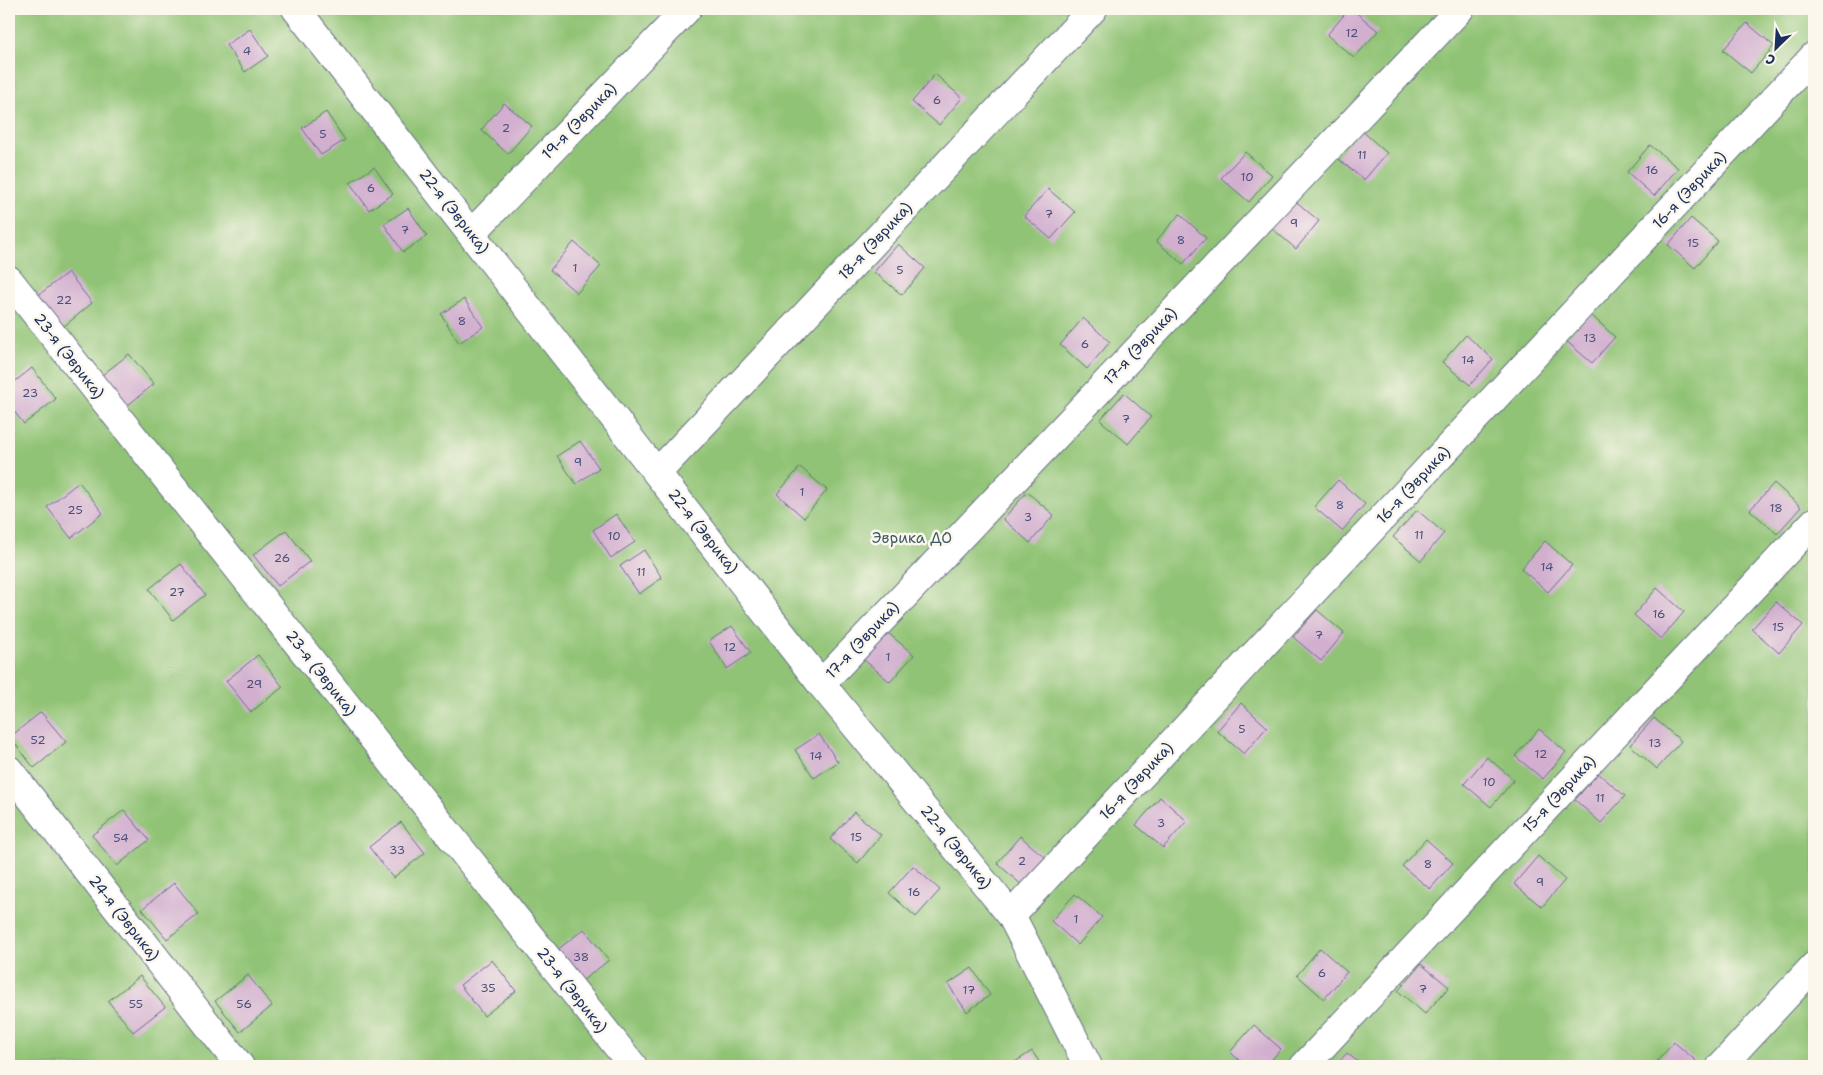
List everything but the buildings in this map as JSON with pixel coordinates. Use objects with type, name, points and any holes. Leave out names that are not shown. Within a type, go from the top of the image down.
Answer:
[{"type":"lane","name":"22-я (Эврика)","points":[[296,9],[821,684],[1011,915],[1088,1066]]},
{"type":"lane","name":"19-я (Эврика)","points":[[471,234],[687,9]]},
{"type":"lane","name":"18-я (Эврика)","points":[[657,473],[1093,9]]},
{"type":"lane","name":"17-я (Эврика)","points":[[821,684],[1460,9]]},
{"type":"lane","name":"16-я (Эврика)","points":[[1011,915],[1814,56]]},
{"type":"lane","name":"23-я (Эврика)","points":[[9,280],[633,1066]]},
{"type":"lane","name":"15-я (Эврика)","points":[[1304,1066],[1814,522]]},
{"type":"lane","name":"24-я (Эврика)","points":[[9,770],[240,1066]]},
{"type":"lane","points":[[1721,1066],[1814,966]]},
{"type":"green space","name":"Эврика ДО","points":[[9,9],[1814,9],[1814,1066],[9,1066]]}]
